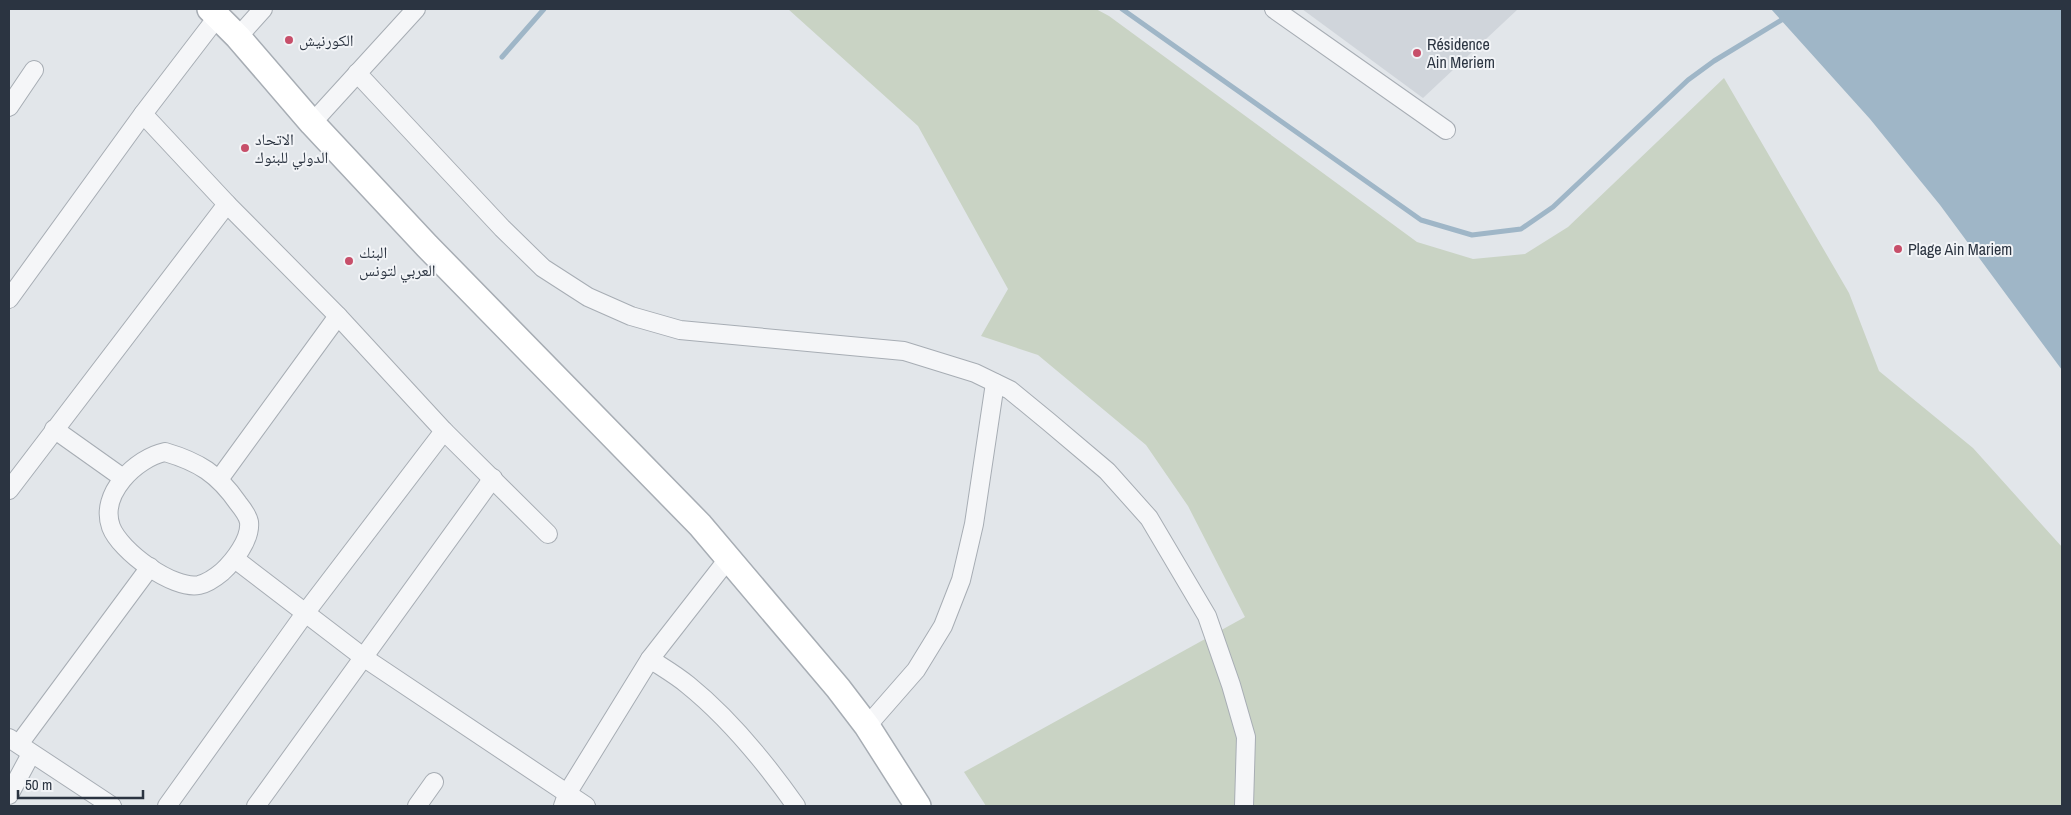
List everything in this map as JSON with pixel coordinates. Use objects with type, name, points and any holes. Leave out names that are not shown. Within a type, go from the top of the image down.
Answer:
[{"type":"main road","points":[[214,13],[238,37],[312,123],[434,253],[700,525],[838,688],[867,726],[918,806]]},
{"type":"street","points":[[238,37],[263,9]]},
{"type":"street","points":[[312,123],[416,9]]},
{"type":"street","points":[[1274,9],[1446,130]]},
{"type":"street","points":[[9,299],[214,13]]},
{"type":"street","points":[[9,107],[34,70]]},
{"type":"street","points":[[357,73],[502,228],[543,268],[588,298],[631,316],[680,330],[904,351],[975,373],[1010,390],[1107,470],[1149,518],[1207,616],[1231,684],[1246,737],[1244,806]]},
{"type":"street","points":[[143,114],[227,204],[338,316],[444,431],[548,534]]},
{"type":"street","points":[[9,490],[227,204]]},
{"type":"street","points":[[220,478],[338,316]]},
{"type":"street","points":[[867,726],[916,670],[943,626],[962,580],[974,524],[996,383]]},
{"type":"street","points":[[54,429],[123,478]]},
{"type":"street","points":[[167,806],[306,612],[444,431]]},
{"type":"street","points":[[165,452],[196,464],[220,478],[249,522],[245,538],[235,559],[213,580],[199,585],[182,584],[150,567],[125,547],[110,526],[110,505],[123,478],[143,460],[165,452]]},
{"type":"street","points":[[256,806],[493,478]]},
{"type":"street","points":[[565,799],[650,659],[728,558]]},
{"type":"street","points":[[235,559],[364,657],[479,736],[565,799],[586,806]]},
{"type":"street","points":[[9,795],[19,745],[150,567]]},
{"type":"street","points":[[650,659],[688,684],[717,711],[752,749],[796,806]]},
{"type":"street","points":[[19,745],[112,806]]},
{"type":"street","points":[[417,806],[434,782]]},
{"type":"shaded area","name":"Résidence Ain Meriem","points":[[1302,9],[1518,9],[1423,98]]},
{"type":"green space","points":[[788,9],[1096,9],[1109,16],[1417,242],[1473,259],[1525,254],[1568,227],[1724,78],[1849,293],[1879,371],[1973,448],[2062,547],[2062,806],[986,806],[964,772],[1245,617],[1188,506],[1146,445],[1038,355],[981,336],[1008,289],[918,126]]},
{"type":"water","points":[[1771,9],[2062,9],[2062,370],[1940,205],[1870,119]]},
{"type":"waterway","points":[[502,57],[544,9]]},
{"type":"waterway","points":[[1122,9],[1421,220],[1472,235],[1521,229],[1553,207],[1688,80],[1714,61],[1783,19]]},
{"type":"place","name":"الكورنيش","points":[[289,40]]},
{"type":"place","name":"Résidence Ain Meriem","points":[[1417,53]]},
{"type":"place","name":"الاتحاد الدولي للبنوك","points":[[245,148]]},
{"type":"place","name":"Plage Ain Mariem","points":[[1898,249]]},
{"type":"place","name":"البنك العربي لتونس","points":[[349,261]]}]
